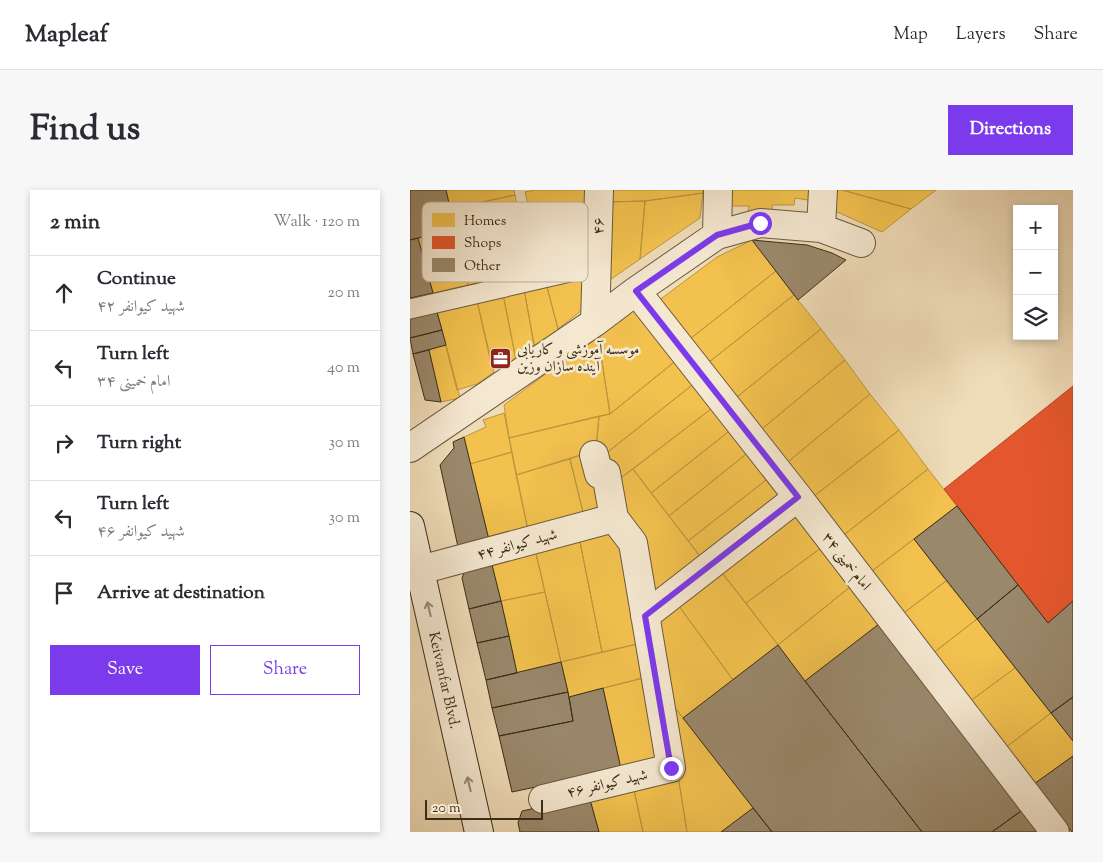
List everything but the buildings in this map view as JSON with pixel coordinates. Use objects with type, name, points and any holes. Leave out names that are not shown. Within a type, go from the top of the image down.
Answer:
[{"type":"street","name":"۴۶","points":[[595,322],[599,190]]},
{"type":"street","points":[[717,235],[718,190]]},
{"type":"street","points":[[821,228],[823,190]]},
{"type":"street","points":[[410,448],[595,322],[717,235],[760,223],[821,228],[861,243]]},
{"type":"street","name":"امام خمینی ۳۴","points":[[636,291],[798,497],[1055,832]]},
{"type":"street","name":"شهید کیوانفر ۴۶","points":[[543,798],[671,768],[633,543],[614,518],[606,473],[599,474],[594,455]]},
{"type":"street","points":[[645,616],[798,497]]},
{"type":"street","name":"شهید کیوانفر ۴۴","points":[[420,570],[614,518]]},
{"type":"street","name":"Keivanfar Blvd.","points":[[410,526],[479,832]]},
{"type":"lane","points":[[588,268],[596,266]]},
{"type":"lane","points":[[410,310],[528,282]]},
{"type":"place","name":"موسسه آموزشی و کاریابی آینده سازان وزین","points":[[501,358]]},
{"type":"route","points":[[671,768],[645,616],[798,497],[636,291],[717,235],[760,223]]}]
